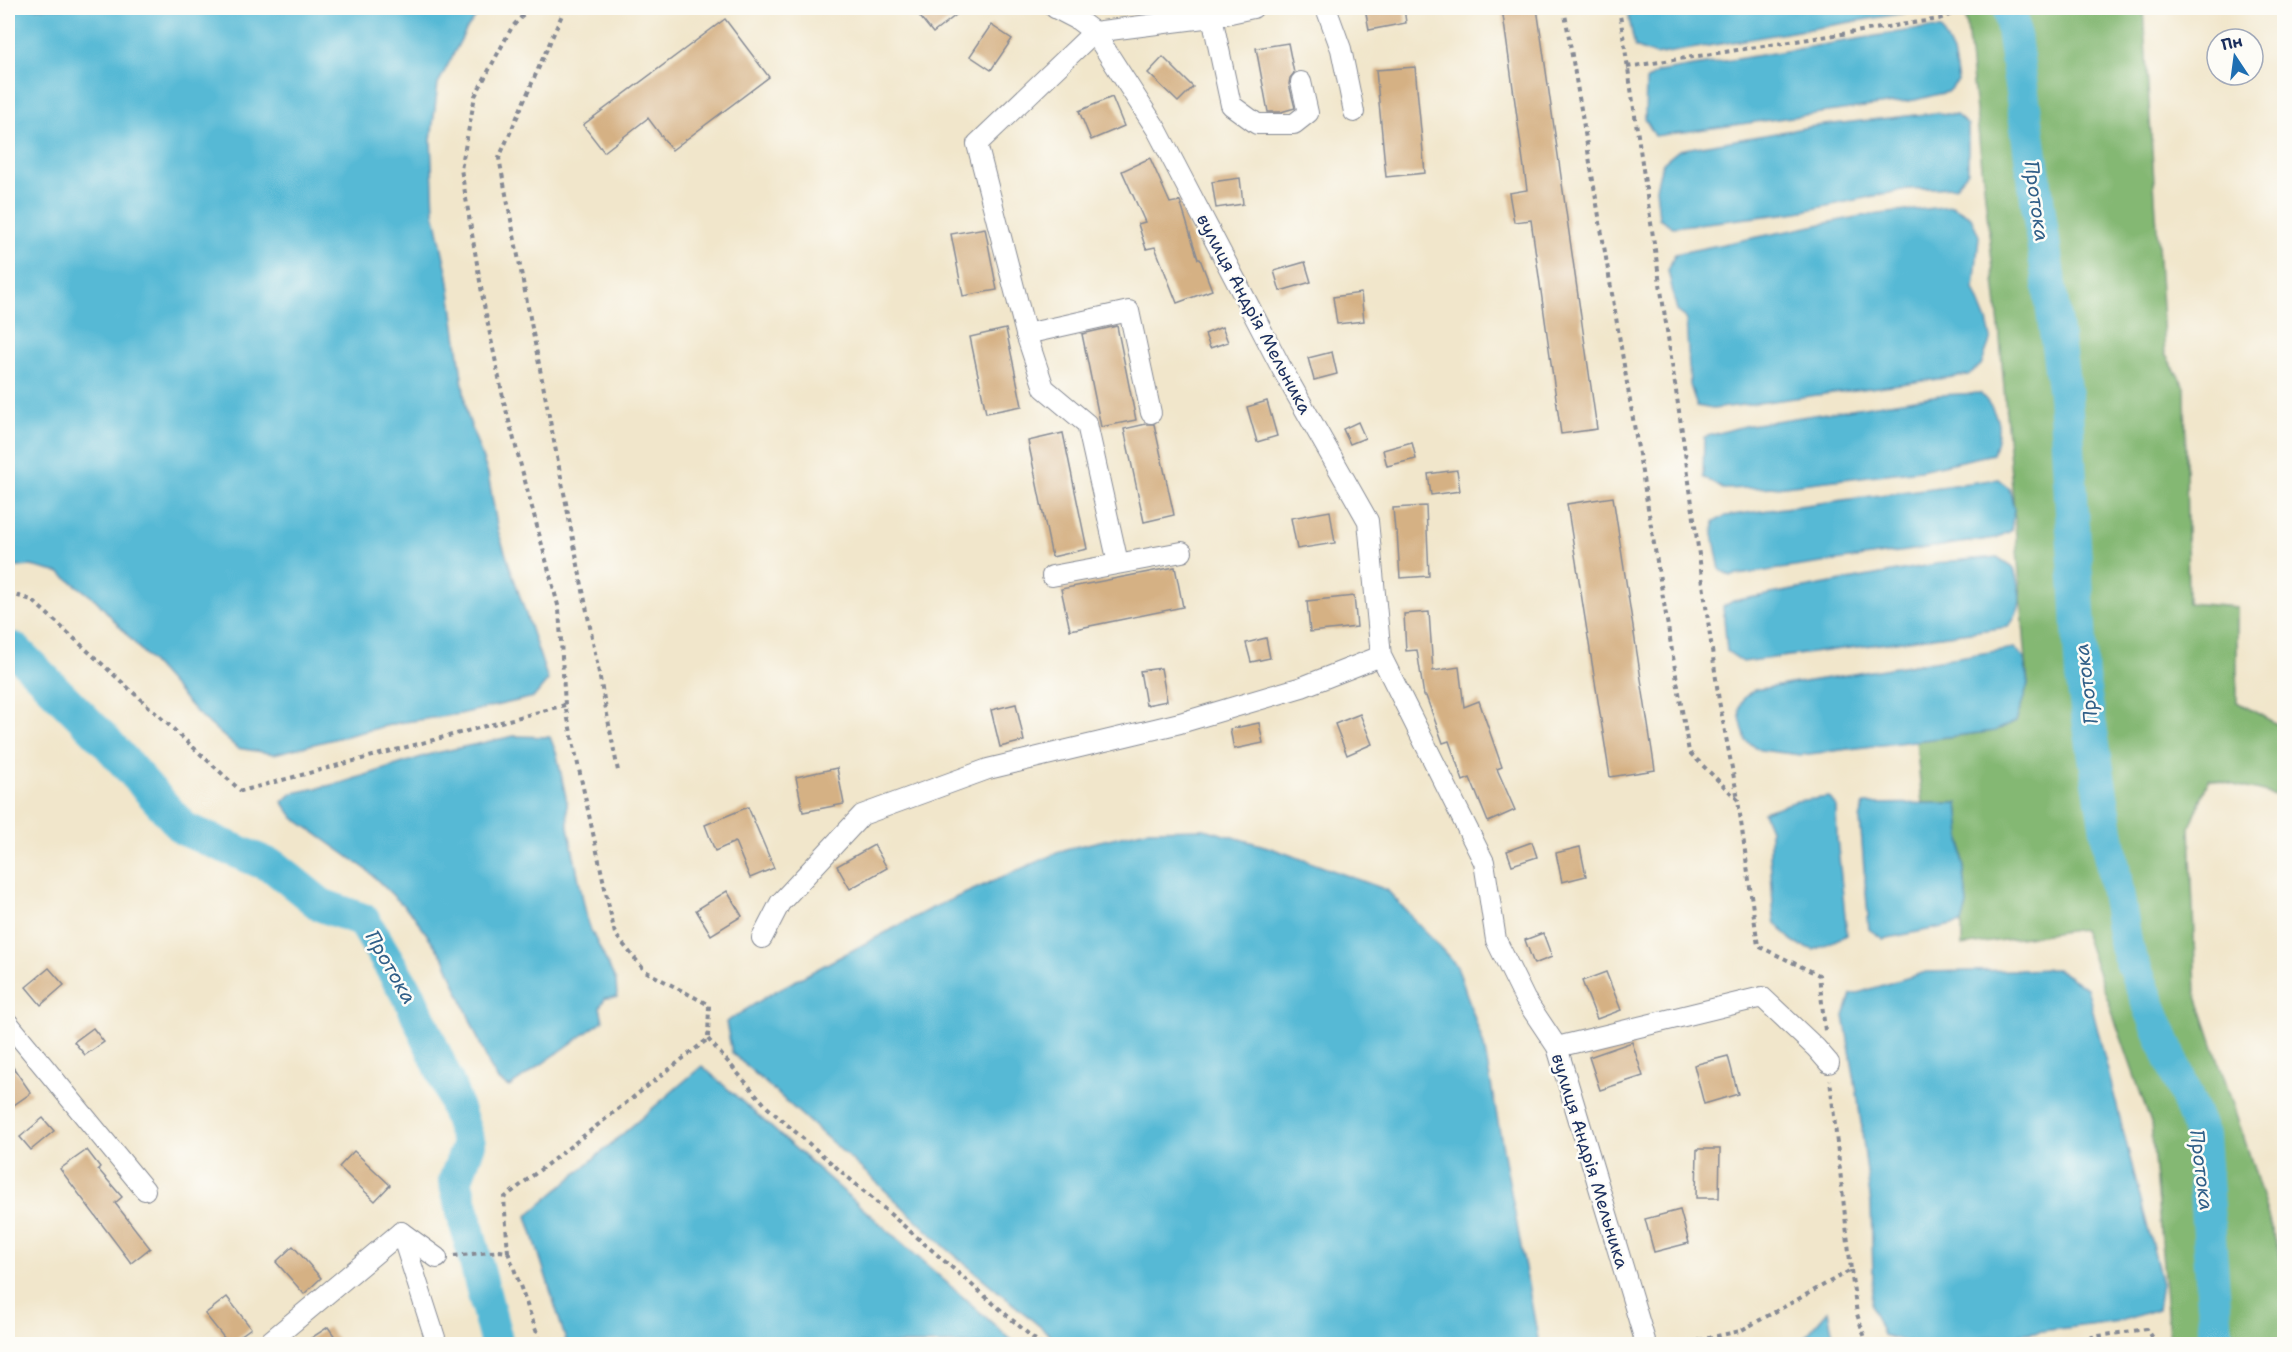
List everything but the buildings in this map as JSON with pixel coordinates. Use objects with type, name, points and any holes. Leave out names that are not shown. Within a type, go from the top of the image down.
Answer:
[{"type":"street","name":"вулиця Андрія Мельника","points":[[1056,8],[1094,32],[1157,130],[1282,369],[1368,521],[1381,656],[1484,862],[1496,940],[1525,999],[1557,1047],[1604,1211],[1646,1344]]},
{"type":"street","points":[[1118,563],[1087,424],[1044,388],[1026,334],[977,144],[1094,32],[1253,8]]},
{"type":"street","points":[[1326,8],[1341,49],[1354,112]]},
{"type":"street","points":[[1212,16],[1231,105],[1257,124],[1294,124],[1308,113],[1301,82]]},
{"type":"street","points":[[1026,334],[1129,311],[1151,413]]},
{"type":"street","points":[[1052,576],[1182,552]]},
{"type":"street","points":[[762,938],[780,903],[862,815],[988,770],[1180,723],[1302,687],[1381,656]]},
{"type":"street","points":[[1557,1047],[1762,997],[1816,1048],[1828,1063]]},
{"type":"street","points":[[8,1023],[145,1190]]},
{"type":"street","points":[[401,1232],[437,1258]]},
{"type":"street","points":[[267,1344],[401,1232]]},
{"type":"street","points":[[401,1232],[437,1344]]},
{"type":"path","points":[[530,8],[512,27],[475,96],[461,169],[484,305],[504,402],[558,609],[564,705],[615,934],[645,971],[708,1005],[708,1039],[768,1108],[1040,1344]]},
{"type":"path","points":[[565,8],[500,158],[618,771]]},
{"type":"path","points":[[1564,8],[1689,752],[1738,800]]},
{"type":"path","points":[[1619,8],[1683,438],[1719,701],[1738,800],[1758,946],[1819,975],[1851,1270],[1857,1314],[1867,1344]]},
{"type":"path","points":[[1627,67],[1939,19],[1955,13],[1955,8]]},
{"type":"path","points":[[8,592],[33,600],[241,791],[564,705]]},
{"type":"path","points":[[541,1344],[508,1252],[504,1198],[708,1039]]},
{"type":"path","points":[[437,1258],[508,1252]]},
{"type":"path","points":[[1682,1344],[1740,1331],[1851,1270]]},
{"type":"path","points":[[2045,1344],[2146,1329],[2156,1344]]},
{"type":"green space","points":[[1965,8],[2095,8],[2095,12],[2143,9],[2165,354],[2185,387],[2188,603],[2237,607],[2237,702],[2284,728],[2284,797],[2209,779],[2190,827],[2196,993],[2249,1153],[2284,1269],[2284,1344],[2174,1344],[2169,1336],[2151,1123],[2083,929],[1962,946],[1962,923],[1967,905],[1958,803],[1922,803],[1916,741],[1995,731],[2016,721],[2028,685],[1999,326]]},
{"type":"water","points":[[8,8],[483,8],[466,30],[438,84],[431,140],[434,212],[448,276],[467,414],[488,474],[498,531],[548,680],[534,697],[460,714],[398,723],[274,754],[237,748],[197,713],[96,600],[60,573],[31,566],[8,568]]},
{"type":"water","points":[[1629,8],[1934,8],[1655,55],[1635,47],[1628,14]]},
{"type":"water","points":[[1924,28],[1941,29],[1953,53],[1958,81],[1947,92],[1915,100],[1655,136],[1645,119],[1646,81],[1658,72]]},
{"type":"water","points":[[1935,113],[1956,115],[1968,125],[1968,172],[1955,187],[1908,189],[1798,212],[1673,227],[1659,218],[1656,188],[1662,164],[1679,150],[1815,126]]},
{"type":"water","points":[[1952,206],[1971,217],[1979,236],[1974,289],[1991,338],[1981,365],[1968,375],[1713,409],[1697,406],[1690,385],[1686,318],[1677,311],[1668,270],[1675,254],[1861,216]]},
{"type":"water","points":[[1980,393],[1992,408],[1997,422],[1998,436],[1993,454],[1920,470],[1776,487],[1723,489],[1703,477],[1704,437],[1744,426],[1940,395]]},
{"type":"water","points":[[1998,479],[2009,488],[2014,509],[2011,531],[1996,538],[1731,576],[1720,570],[1713,534],[1714,522],[1725,516]]},
{"type":"water","points":[[1997,557],[2014,568],[2019,592],[2019,606],[2008,627],[1743,662],[1727,651],[1723,607],[1733,601],[1952,561]]},
{"type":"water","points":[[2014,648],[2024,658],[2028,685],[2016,721],[1995,731],[1801,755],[1760,750],[1746,741],[1740,719],[1740,706],[1747,695],[1754,690]]},
{"type":"water","points":[[514,736],[550,737],[557,755],[567,802],[568,827],[588,924],[616,981],[617,997],[605,998],[600,1007],[603,1021],[509,1087],[498,1080],[489,1065],[445,960],[414,916],[367,870],[294,818],[282,802],[293,793],[341,783],[431,754]]},
{"type":"water","points":[[1829,797],[1836,806],[1847,935],[1814,950],[1794,943],[1774,921],[1770,829],[1763,812],[1797,801]]},
{"type":"water","points":[[1958,803],[1967,905],[1962,923],[1883,939],[1869,929],[1860,819],[1864,804]]},
{"type":"water","points":[[1204,829],[1268,847],[1387,890],[1457,966],[1484,1046],[1539,1344],[1061,1344],[945,1247],[732,1053],[726,1022],[774,992],[930,909],[1066,849],[1147,830]]},
{"type":"water","points":[[2057,969],[2087,988],[2162,1284],[2158,1309],[2120,1321],[1918,1344],[1883,1335],[1871,1305],[1873,1274],[1871,1205],[1858,1099],[1844,1016],[1851,995],[1926,972]]},
{"type":"water","points":[[702,1066],[1016,1344],[567,1344],[527,1216]]},
{"type":"water","points":[[1828,1311],[1833,1344],[1799,1344]]},
{"type":"waterway","name":"Протока","points":[[2010,8],[2065,396],[2082,677],[2126,947],[2202,1136],[2216,1334],[2223,1344]]},
{"type":"waterway","name":"Протока","points":[[8,648],[14,649],[104,739],[184,829],[274,867],[321,905],[363,920],[411,1000],[449,1086],[469,1144],[455,1181],[497,1344]]}]
